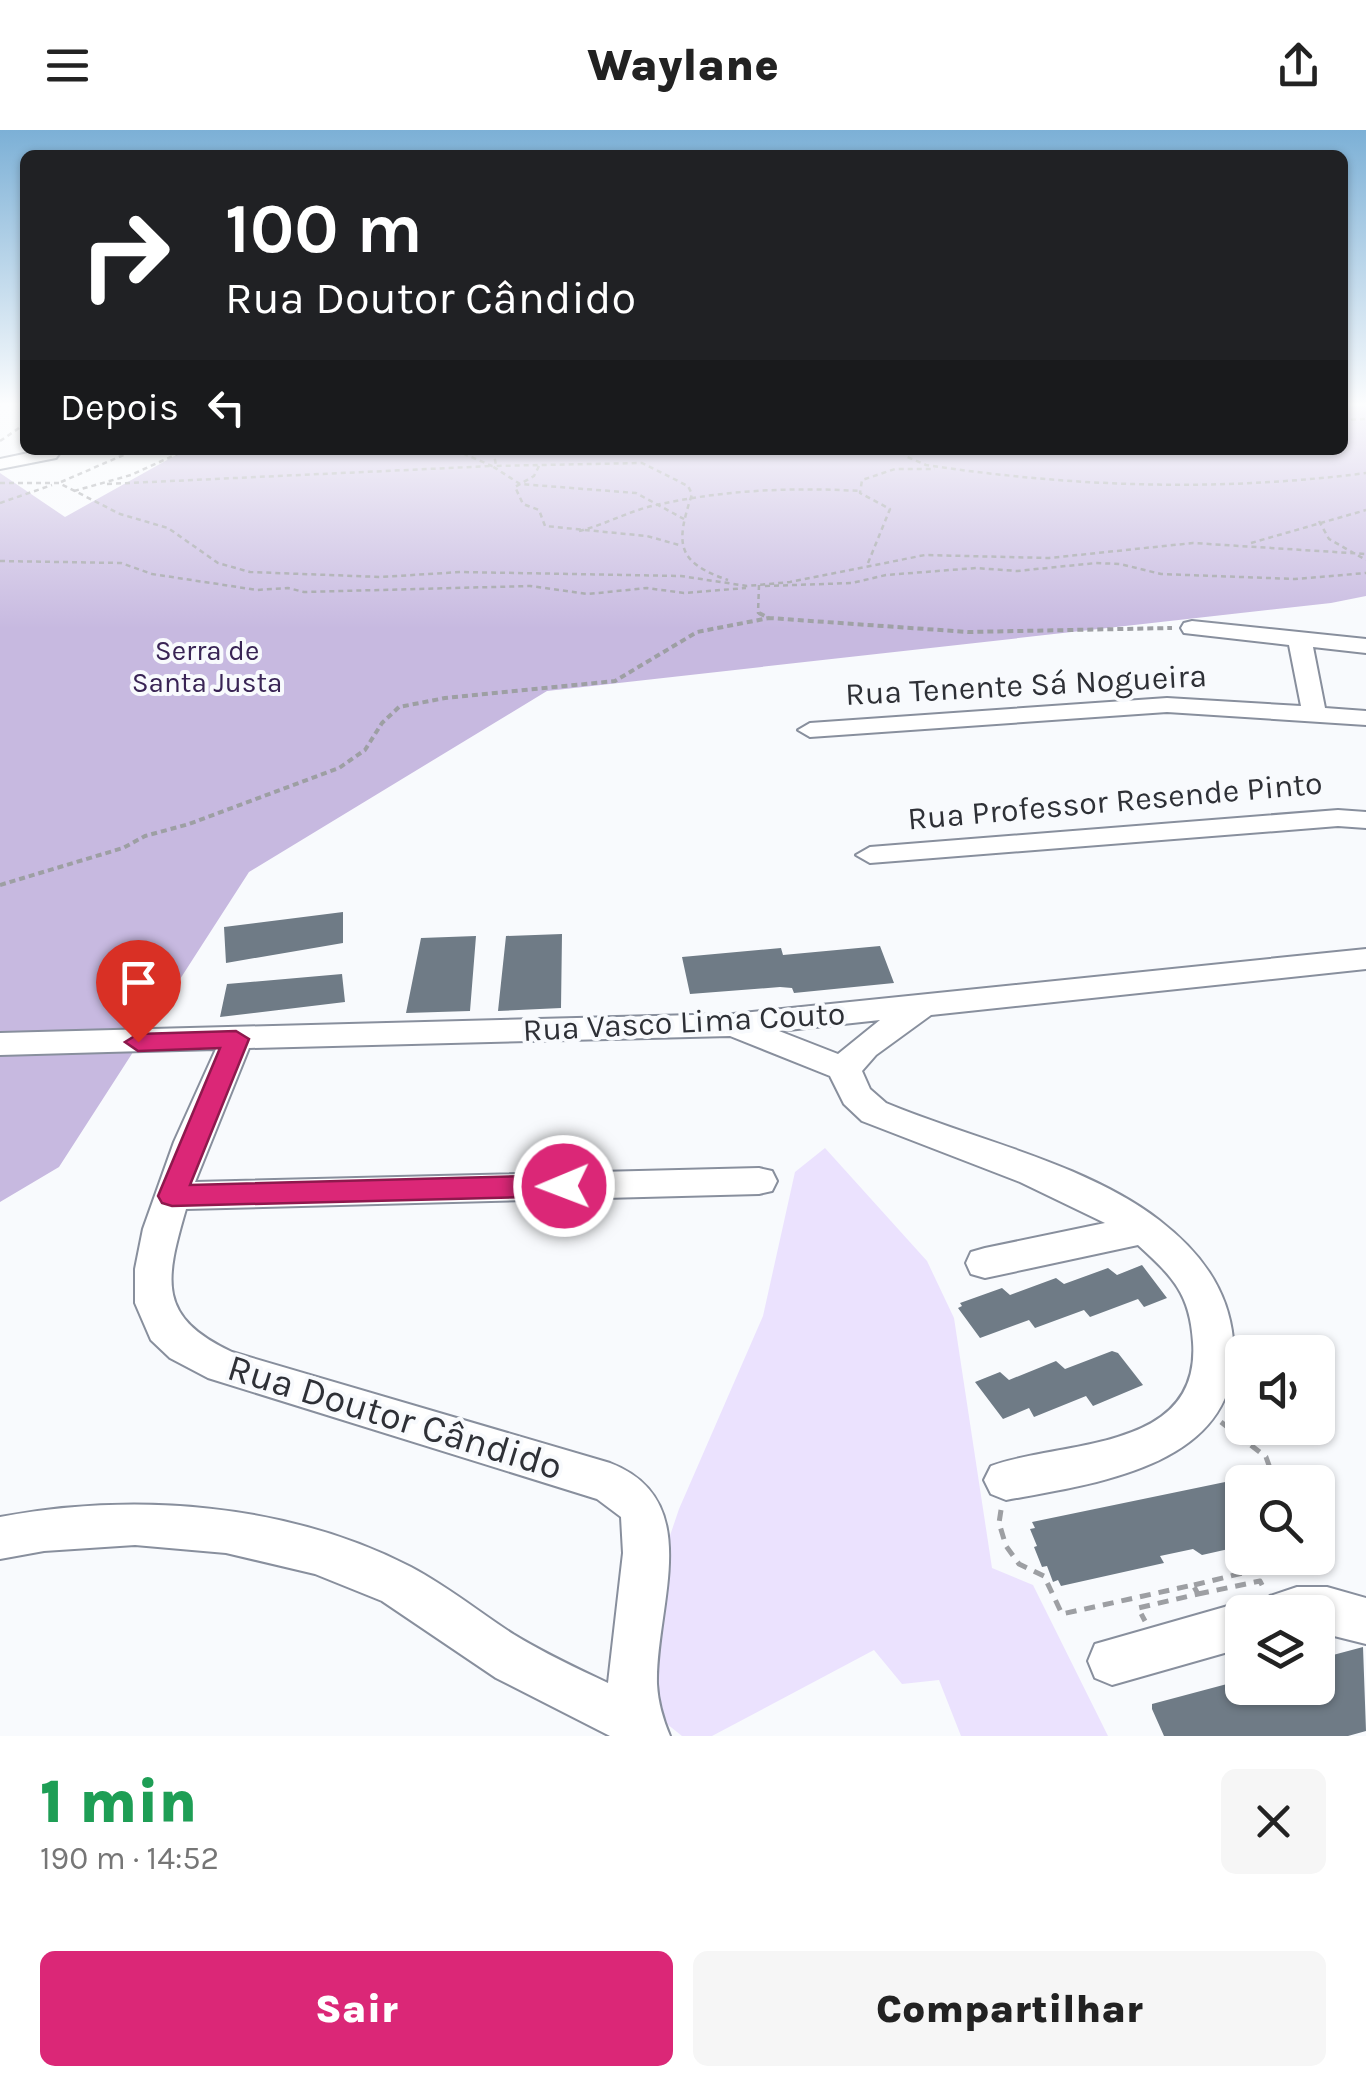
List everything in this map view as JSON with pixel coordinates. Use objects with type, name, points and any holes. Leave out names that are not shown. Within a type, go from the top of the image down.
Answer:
[{"type":"street","points":[[1192,628],[1366,646]]},
{"type":"street","points":[[1300,641],[1314,713]]},
{"type":"street","name":"Rua Tenente Sá Nogueira","points":[[810,730],[1167,705],[1366,718]]},
{"type":"street","name":"Rua Professor Resende Pinto","points":[[870,856],[1338,818],[1366,820]]},
{"type":"street","name":"Rua Vasco Lima Couto","points":[[0,1044],[733,1025],[1366,960]]},
{"type":"street","points":[[841,1063],[923,1006]]},
{"type":"street","points":[[830,1015],[841,1063],[856,1096],[874,1112],[1044,1177],[1117,1211],[1171,1251],[1201,1286],[1219,1336],[1213,1378],[1188,1419],[1156,1443],[1115,1459],[1006,1480]]},
{"type":"street","points":[[733,1025],[841,1063]]},
{"type":"street","name":"Rua Doutor Cândido","points":[[236,1039],[172,1196],[152,1266],[152,1300],[162,1326],[187,1349],[271,1384],[501,1448],[610,1483],[640,1507],[647,1533],[635,1640],[640,1729]]},
{"type":"street","points":[[172,1196],[760,1181]]},
{"type":"street","points":[[985,1263],[1143,1230]]},
{"type":"street","points":[[0,1538],[69,1524],[193,1528],[253,1538],[358,1566],[516,1662],[640,1729]]},
{"type":"street","points":[[1335,1612],[1366,1621]]},
{"type":"street","points":[[1112,1661],[1225,1630]]},
{"type":"path","points":[[0,503],[65,480]]},
{"type":"path","points":[[72,492],[116,480]]},
{"type":"path","points":[[106,484],[193,480]]},
{"type":"path","points":[[514,480],[520,484],[636,493],[684,519]]},
{"type":"path","points":[[527,480],[515,488],[523,504],[539,510],[544,526],[659,535],[680,545]]},
{"type":"path","points":[[676,480],[688,486],[692,494],[680,552],[693,565],[747,586]]},
{"type":"path","points":[[860,490],[862,480]]},
{"type":"path","points":[[1047,480],[1193,486],[1274,480]]},
{"type":"path","points":[[0,484],[58,483],[120,514],[168,528],[218,563],[250,572],[381,577],[462,572],[681,576],[747,586],[852,583],[886,575],[976,568],[1017,571],[1096,563],[1120,564],[1161,574],[1296,579],[1366,573]]},
{"type":"path","points":[[579,531],[612,524],[626,513],[655,505],[778,491],[860,490],[890,510],[868,564]]},
{"type":"path","points":[[1242,545],[1272,540],[1319,521],[1366,510]]},
{"type":"path","points":[[1319,521],[1329,539],[1357,555]]},
{"type":"path","points":[[0,561],[121,563],[152,574],[257,590],[530,586],[588,594],[647,588],[684,593],[790,582],[926,555],[1049,558],[1193,543],[1366,557]]},
{"type":"path","points":[[759,584],[758,613],[769,618]]},
{"type":"path","points":[[0,885],[123,848],[144,836],[189,824],[339,768],[366,750],[382,723],[399,707],[445,698],[615,681],[696,632],[769,618],[847,620],[981,633],[1192,628]]},
{"type":"path","points":[[1197,1404],[1266,1457],[1269,1465]]},
{"type":"path","points":[[1006,1480],[999,1523],[1006,1546],[1019,1564],[1044,1576],[1062,1614],[1234,1575]]},
{"type":"path","points":[[1158,1648],[1138,1608],[1198,1594],[1193,1585]]},
{"type":"shaded area","points":[[825,1148],[927,1261],[954,1318],[992,1568],[1033,1585],[1108,1736],[961,1736],[939,1680],[902,1684],[874,1650],[712,1736],[682,1736],[662,1720],[651,1652],[656,1577],[679,1509],[763,1316],[795,1172]]},
{"type":"green space","name":"Serra de Santa Justa","points":[[0,480],[10,480],[65,517],[131,480],[1366,480],[1366,596],[547,691],[249,872],[59,1167],[0,1202]]},
{"type":"building","points":[[343,912],[343,943],[226,963],[224,927]]},
{"type":"building","points":[[562,934],[561,1008],[498,1011],[506,936]]},
{"type":"building","points":[[476,936],[470,1011],[406,1013],[421,938]]},
{"type":"building","points":[[880,946],[894,983],[794,993],[792,988],[780,987],[690,994],[682,957],[781,948],[783,955]]},
{"type":"building","points":[[342,974],[345,1002],[220,1017],[227,984]]},
{"type":"building","points":[[1142,1265],[1167,1298],[1144,1307],[1138,1299],[1090,1317],[1084,1310],[1035,1328],[1029,1320],[980,1338],[958,1308],[960,1303],[1002,1288],[1010,1295],[1056,1278],[1064,1284],[1108,1268],[1117,1275]]},
{"type":"building","points":[[1112,1351],[1118,1353],[1143,1385],[1093,1406],[1086,1396],[1034,1417],[1029,1408],[1003,1419],[975,1382],[1000,1372],[1009,1380],[1056,1361],[1065,1369]]},
{"type":"building","points":[[1225,1482],[1225,1550],[1202,1555],[1193,1549],[1160,1556],[1164,1563],[1061,1586],[1058,1580],[1053,1582],[1047,1566],[1042,1567],[1030,1529],[1035,1528],[1032,1522]]},
{"type":"building","points":[[1363,1647],[1366,1731],[1348,1736],[1164,1736],[1152,1709],[1152,1704],[1225,1685],[1225,1705],[1335,1705],[1335,1654]]},
{"type":"route","points":[[138,1042],[236,1039],[172,1196],[564,1186]]}]
